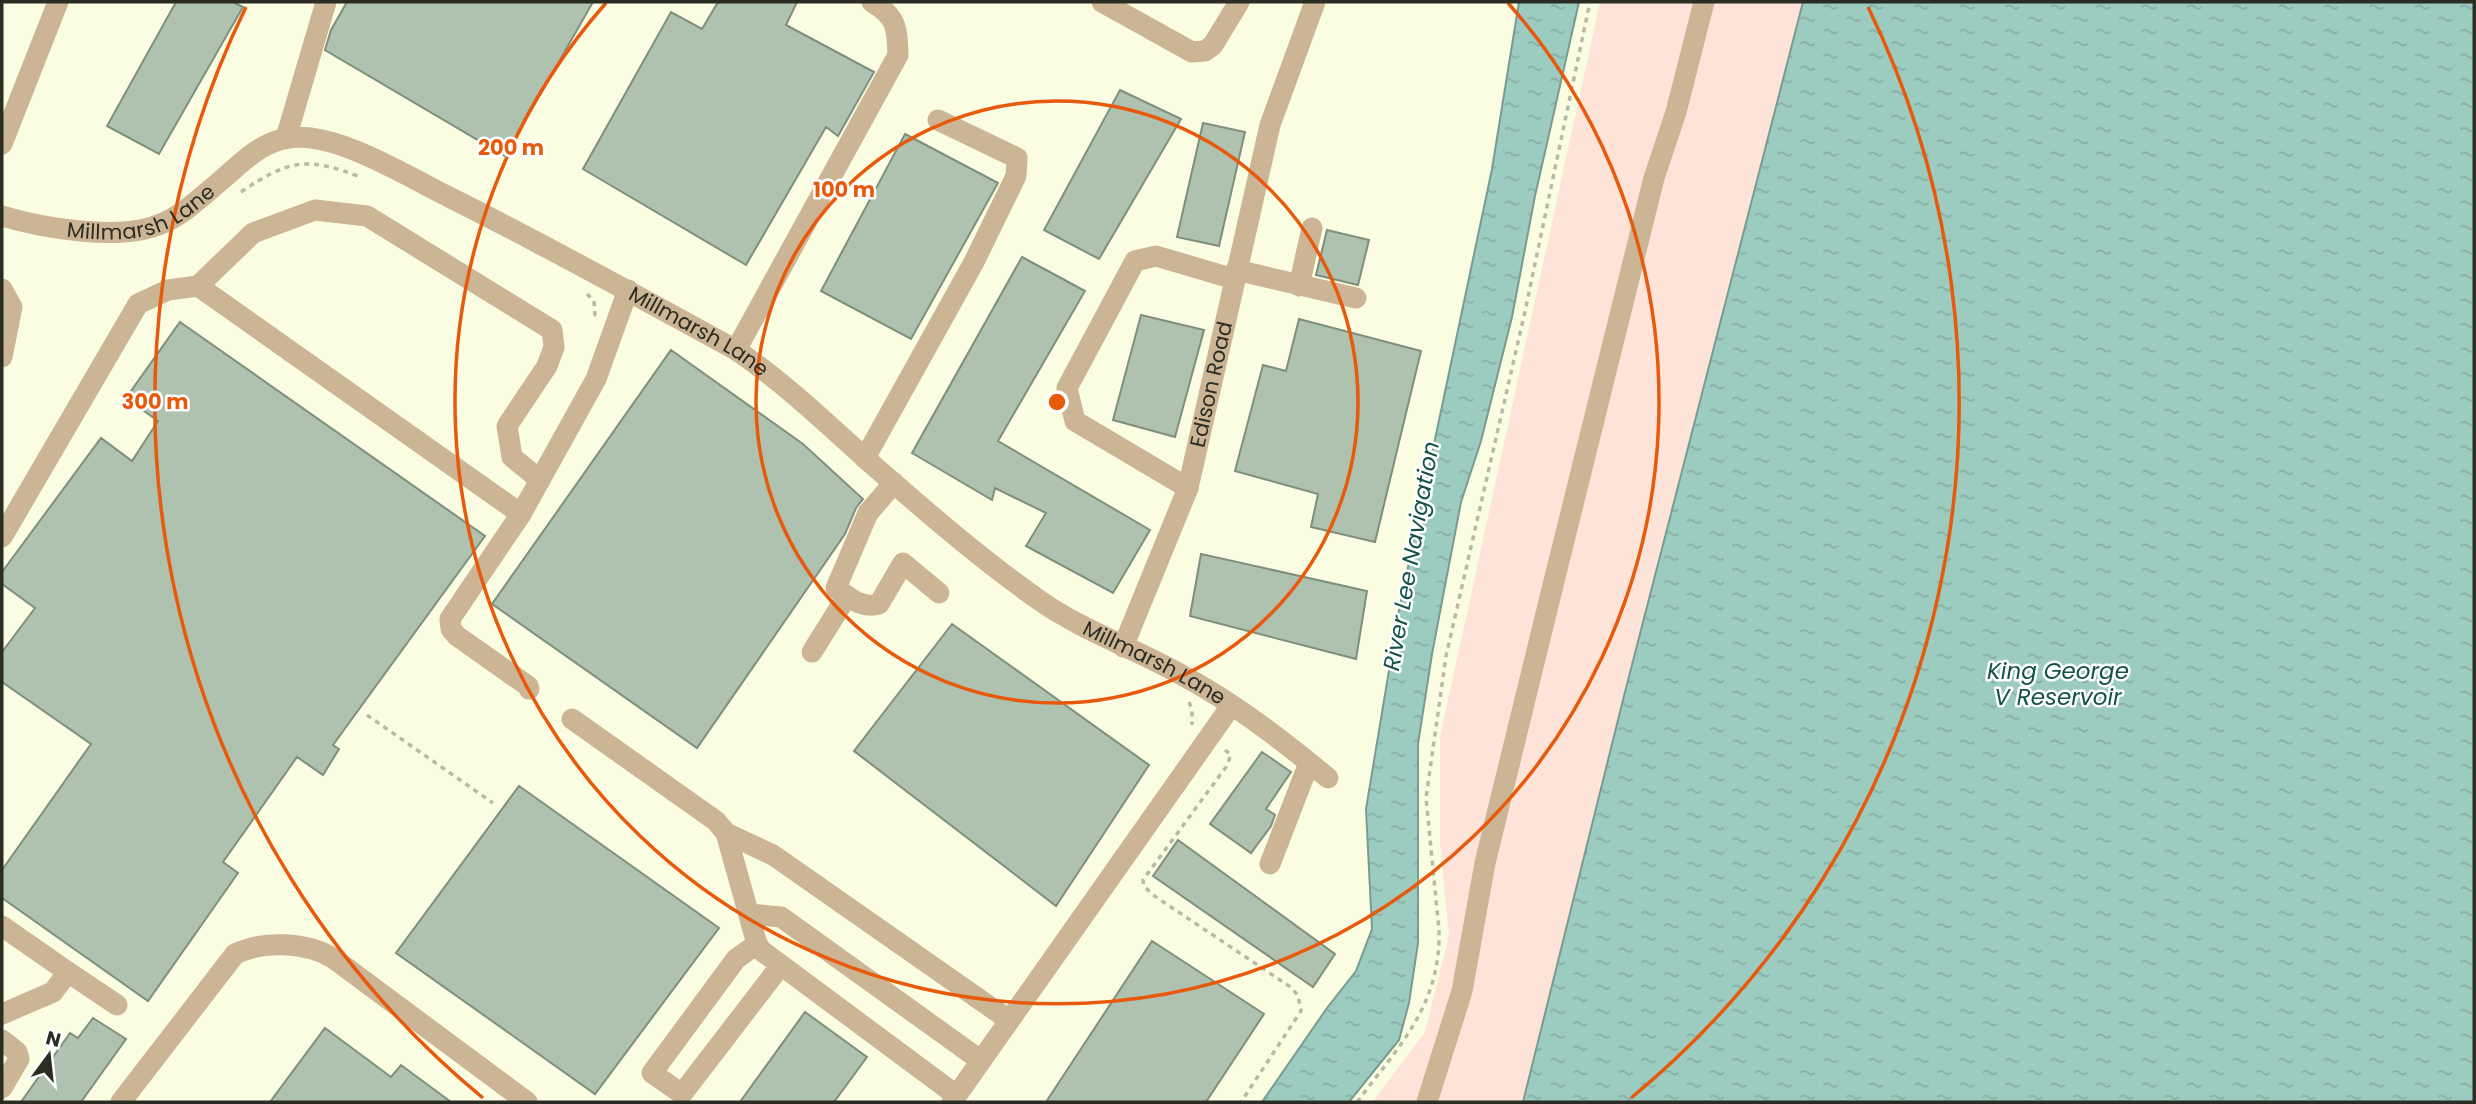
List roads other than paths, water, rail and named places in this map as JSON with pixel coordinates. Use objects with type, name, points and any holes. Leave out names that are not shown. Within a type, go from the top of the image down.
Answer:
[{"type":"street","points":[[2,144],[58,2]]},
{"type":"street","points":[[286,138],[326,2]]},
{"type":"street","points":[[736,350],[898,55],[897,30],[888,11],[872,2]]},
{"type":"street","points":[[1102,2],[1192,52],[1205,51],[1213,45],[1239,2]]},
{"type":"street","name":"Edison Road","points":[[1123,647],[1188,488],[1270,125],[1315,2]]},
{"type":"street","points":[[1427,1102],[1462,991],[1485,863],[1654,178],[1676,112],[1704,2]]},
{"type":"street","points":[[865,458],[974,262],[1016,176],[1017,158],[937,120]]},
{"type":"street","name":"Millmarsh Lane","points":[[2,216],[50,228],[76,230],[133,232],[157,226],[175,217],[247,156],[286,138],[323,139],[377,161],[548,246],[736,350],[755,363],[979,556],[1042,602],[1067,618],[1178,673],[1231,706],[1328,778]]},
{"type":"street","points":[[2,537],[138,304],[168,290],[198,286],[253,233],[314,210],[368,215],[552,330],[554,347],[547,366],[507,426],[512,457],[540,480]]},
{"type":"street","points":[[1298,286],[1312,228]]},
{"type":"street","points":[[1188,488],[1075,421],[1067,388],[1135,261],[1156,256],[1235,275],[1356,298]]},
{"type":"street","points":[[198,286],[521,514]]},
{"type":"street","points":[[2,289],[12,307],[2,357]]},
{"type":"street","points":[[529,689],[457,636],[451,629],[450,619],[521,514],[596,379],[628,290]]},
{"type":"street","points":[[894,483],[868,513],[836,588],[857,603],[871,606],[878,604],[903,563],[939,593]]},
{"type":"street","points":[[812,652],[847,596]]},
{"type":"street","points":[[572,719],[716,821],[726,833],[757,944],[762,951],[954,1099],[1231,706]]},
{"type":"street","points":[[1270,864],[1309,762]]},
{"type":"street","points":[[726,833],[773,855],[1009,1020]]},
{"type":"street","points":[[749,914],[781,917],[980,1060]]},
{"type":"street","points":[[2,926],[117,1005]]},
{"type":"street","points":[[121,1102],[235,954],[253,947],[280,944],[314,949],[333,958],[527,1102]]},
{"type":"street","points":[[757,944],[736,959],[652,1073],[682,1094],[781,965]]},
{"type":"street","points":[[2,1014],[54,992],[68,972]]},
{"type":"street","points":[[2,1040],[17,1052],[19,1059],[2,1088]]},
{"type":"water","name":"River Lee Navigation","points":[[1519,2],[1579,2],[1535,196],[1512,317],[1481,441],[1461,502],[1432,654],[1418,744],[1418,943],[1409,1003],[1399,1040],[1349,1102],[1262,1102],[1356,971],[1372,929],[1366,809],[1399,610],[1492,169]]},
{"type":"water","name":"King George V Reservoir","points":[[1803,2],[2474,2],[2474,1102],[1523,1102],[1625,692]]}]
